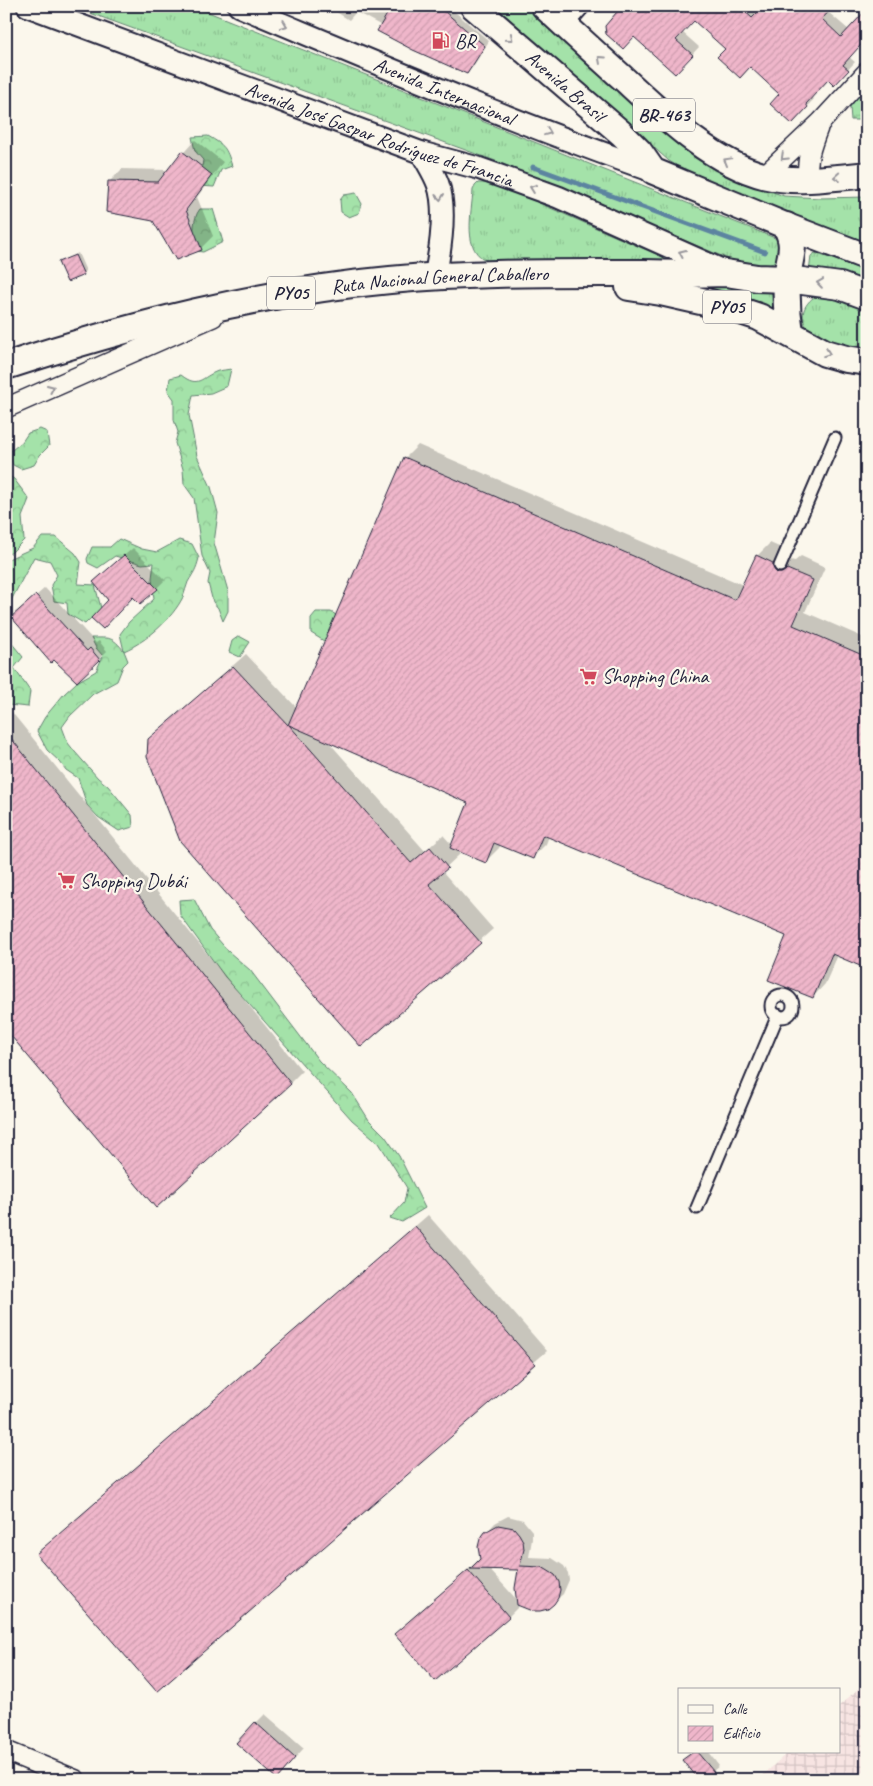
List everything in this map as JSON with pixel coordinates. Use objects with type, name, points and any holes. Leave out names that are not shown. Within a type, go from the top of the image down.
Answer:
[{"type":"highway","points":[[786,226],[793,246],[787,279],[787,315],[790,332]]},
{"type":"highway","name":"Ruta Nacional General Caballero","points":[[6,366],[160,320],[252,300],[328,287],[391,280],[521,273],[726,272],[758,278],[787,279],[840,286],[867,296]]},
{"type":"highway","name":"Ruta Nacional General Caballero","points":[[583,274],[611,286],[660,292],[732,308],[759,317],[790,332],[806,344],[825,353],[846,359],[866,361]]},
{"type":"main road","name":"Avenida José Gaspar Rodríguez de Francia","points":[[28,6],[422,153],[478,168],[558,197],[726,272]]},
{"type":"main road","name":"Avenida Internacional","points":[[239,6],[412,78],[604,154],[653,171]]},
{"type":"main road","name":"Avenida Brasil","points":[[473,6],[621,133],[640,151],[653,171]]},
{"type":"main road","name":"BR-463","points":[[544,6],[659,111],[696,140],[745,170],[786,180],[867,175]]},
{"type":"main road","points":[[422,153],[438,185],[442,212],[440,249],[435,277]]},
{"type":"main road","points":[[653,171],[867,257]]},
{"type":"street","points":[[565,25],[582,6]]},
{"type":"street","points":[[764,176],[821,122],[867,72]]},
{"type":"street","points":[[808,180],[806,169],[809,151],[821,122]]},
{"type":"street","points":[[6,408],[252,300]]},
{"type":"street","points":[[780,566],[835,438]]},
{"type":"street","points":[[697,1208],[778,1016],[771,1008],[773,1000],[788,992]]},
{"type":"street","points":[[6,1752],[68,1779]]},
{"type":"shaded area","points":[[867,1681],[867,1780],[758,1780],[786,1754],[840,1754],[840,1705]]},
{"type":"green space","points":[[71,6],[193,6],[775,238],[779,242],[780,254],[772,264],[758,266],[731,260],[501,163]]},
{"type":"green space","points":[[495,6],[525,6],[678,145],[737,179],[784,196],[820,198],[867,197],[867,243],[765,208],[716,187],[669,161]]},
{"type":"green space","points":[[867,85],[867,120],[851,120],[850,107]]},
{"type":"green space","points":[[208,136],[224,148],[232,166],[221,170],[214,187],[199,186],[203,160],[195,151],[192,137]]},
{"type":"green space","points":[[478,183],[507,189],[674,262],[489,261],[480,257],[471,241],[470,220],[473,190]]},
{"type":"green space","points":[[356,193],[362,204],[359,213],[349,217],[341,212],[340,200],[344,195]]},
{"type":"green space","points":[[200,209],[213,209],[223,242],[203,252],[195,251],[194,241],[194,223]]},
{"type":"green space","points":[[815,253],[867,271],[867,286],[809,273],[811,256]]},
{"type":"green space","points":[[641,280],[717,284],[769,291],[773,294],[774,307],[769,309]]},
{"type":"green space","points":[[823,293],[867,306],[867,346],[844,348],[836,346],[814,335],[809,330],[805,325],[803,313],[812,299]]},
{"type":"green space","points":[[231,369],[227,386],[211,393],[193,395],[189,415],[197,456],[211,487],[218,513],[214,543],[228,591],[228,611],[223,621],[218,608],[213,602],[208,583],[210,573],[202,556],[194,498],[184,484],[183,469],[175,443],[178,432],[174,420],[174,399],[168,391],[170,378],[181,375],[192,381],[200,381],[212,373]]},
{"type":"green space","points":[[40,429],[47,432],[49,446],[34,465],[21,469],[13,465],[8,453],[22,442],[28,433]]},
{"type":"green space","points":[[6,474],[14,479],[29,499],[22,517],[24,540],[11,553],[6,554]]},
{"type":"green space","points":[[42,537],[56,537],[75,553],[81,562],[78,584],[95,585],[101,608],[85,624],[68,614],[67,603],[54,601],[51,585],[57,575],[50,561],[34,557],[6,610],[6,560],[33,548]]},
{"type":"green space","points":[[119,539],[142,549],[157,552],[179,540],[192,544],[199,558],[183,597],[166,621],[150,635],[124,651],[120,634],[129,622],[154,599],[152,578],[154,563],[142,564],[115,556],[98,568],[88,563],[87,559],[92,547],[110,547]]},
{"type":"green space","points":[[316,612],[331,612],[338,616],[335,632],[324,641],[311,633],[311,618]]},
{"type":"green space","points":[[6,636],[23,657],[14,668],[30,691],[28,707],[8,705],[6,702]]},
{"type":"green space","points":[[239,636],[250,642],[240,657],[229,652],[232,641]]},
{"type":"green space","points":[[91,638],[113,640],[124,651],[128,661],[123,666],[117,681],[93,694],[70,716],[62,727],[68,743],[75,752],[98,778],[108,786],[132,815],[133,827],[119,831],[98,817],[87,805],[78,778],[66,770],[47,750],[37,731],[45,717],[64,694],[77,682],[96,671],[103,656]]},
{"type":"green space","points":[[194,899],[210,930],[229,952],[250,970],[319,1061],[352,1093],[369,1120],[385,1136],[399,1156],[425,1208],[402,1222],[390,1218],[404,1203],[407,1188],[379,1143],[352,1120],[225,977],[180,915],[179,900]]},
{"type":"building","points":[[392,6],[438,6],[485,46],[467,74],[413,50],[377,31]]},
{"type":"building","points":[[622,6],[739,6],[752,18],[764,6],[834,6],[822,19],[841,37],[867,9],[867,38],[843,65],[849,70],[834,86],[828,80],[806,104],[808,107],[792,124],[770,104],[779,94],[750,67],[740,78],[717,57],[725,49],[694,21],[676,40],[693,55],[675,74],[634,37],[623,49],[606,34],[605,26]]},
{"type":"building","points":[[182,151],[212,175],[186,210],[202,250],[176,260],[153,221],[106,212],[108,181],[158,182]]},
{"type":"building","points":[[75,255],[84,275],[67,282],[58,262]]},
{"type":"building","name":"Shopping China","points":[[404,457],[735,600],[756,555],[773,563],[777,573],[787,569],[813,580],[793,625],[867,657],[867,969],[832,954],[813,998],[768,980],[786,936],[543,835],[533,859],[494,843],[486,863],[450,848],[468,803],[289,725],[411,863],[430,847],[448,868],[429,884],[481,943],[361,1047],[180,841],[147,757],[148,739],[233,666],[288,725]]},
{"type":"building","points":[[124,555],[158,589],[140,604],[133,597],[103,629],[91,618],[108,600],[93,582]]},
{"type":"building","points":[[36,595],[87,651],[90,648],[100,660],[77,682],[54,660],[51,663],[11,617]]},
{"type":"building","name":"Shopping Dubái","points":[[6,732],[291,1084],[156,1208],[6,1030]]},
{"type":"building","points":[[415,1226],[535,1364],[157,1692],[36,1554]]},
{"type":"building","points":[[498,1525],[514,1528],[523,1541],[524,1549],[520,1566],[542,1567],[555,1575],[559,1582],[560,1590],[558,1598],[548,1609],[532,1611],[517,1605],[515,1588],[518,1570],[470,1569],[480,1559],[478,1547],[480,1539],[485,1532]]},
{"type":"building","points":[[468,1570],[509,1617],[435,1681],[394,1634]]},
{"type":"building","points":[[255,1722],[295,1758],[277,1779],[236,1743]]},
{"type":"building","points":[[690,1754],[699,1754],[714,1772],[704,1780],[698,1780],[682,1760]]},
{"type":"waterway","points":[[533,167],[765,252]]},
{"type":"place","name":"BR","points":[[441,41]]},
{"type":"place","name":"Shopping China","points":[[588,676]]},
{"type":"place","name":"Shopping Dubái","points":[[66,881]]}]
